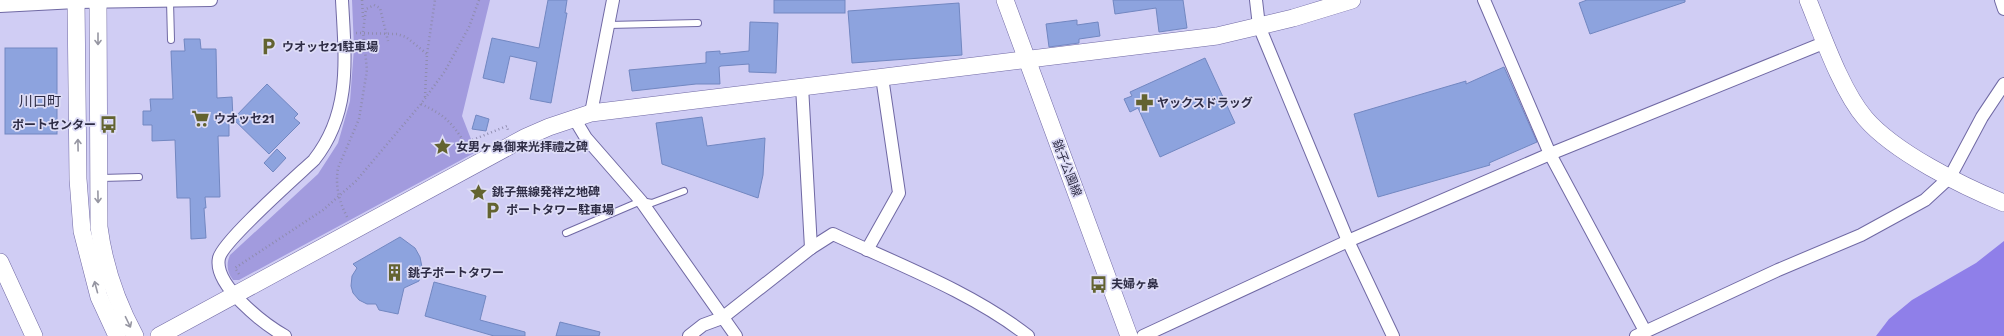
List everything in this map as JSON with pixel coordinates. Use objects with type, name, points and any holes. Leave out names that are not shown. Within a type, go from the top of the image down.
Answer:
[{"type":"street","points":[[0,6],[76,1],[211,0]]},
{"type":"street","points":[[285,336],[275,330],[236,295],[224,281],[219,266],[220,257],[233,238],[314,160],[325,146],[340,113],[344,90],[342,0]]},
{"type":"street","points":[[591,113],[613,0]]},
{"type":"street","name":"銚子公園線","points":[[1005,0],[1025,59],[1129,336]]},
{"type":"street","points":[[1256,0],[1259,26],[1348,241],[1393,336]]},
{"type":"street","points":[[159,336],[526,137],[591,113],[1217,36],[1352,0]]},
{"type":"street","points":[[1484,0],[1550,154],[1640,334],[1778,270],[1861,235],[1925,200],[1950,177],[1982,117],[2004,84]]},
{"type":"street","points":[[1808,0],[1848,91],[1864,117],[1880,133],[1901,149],[1980,194],[2004,203]]},
{"type":"street","points":[[2001,0],[2004,9]]},
{"type":"street","points":[[76,1],[78,179],[82,231],[99,297],[117,336]]},
{"type":"street","points":[[98,1],[98,178],[99,220],[102,248],[119,301],[135,336]]},
{"type":"street","points":[[1143,336],[1348,241],[1550,154],[1826,42]]},
{"type":"street","points":[[868,250],[899,193],[882,76]]},
{"type":"street","points":[[802,86],[811,248]]},
{"type":"street","points":[[574,118],[586,138],[641,201],[736,336]]},
{"type":"street","points":[[689,336],[703,325],[722,318],[811,248],[833,234],[958,292],[1015,326],[1028,336]]},
{"type":"street","points":[[0,262],[34,336]]},
{"type":"lane","points":[[170,1],[171,40]]},
{"type":"lane","points":[[608,25],[698,23]]},
{"type":"lane","points":[[98,178],[139,177]]},
{"type":"lane","points":[[566,233],[641,201],[652,203],[684,191]]},
{"type":"path","points":[[362,0],[364,22]]},
{"type":"path","points":[[425,96],[427,54],[435,0]]},
{"type":"path","points":[[239,274],[235,268],[323,210],[356,181],[421,104],[425,96],[445,71],[469,27],[479,0]]},
{"type":"path","points":[[348,217],[336,187],[338,168],[359,119],[363,96],[366,70],[363,32],[366,9],[374,5],[380,8],[388,41]]},
{"type":"path","points":[[363,32],[397,34],[406,37],[427,54]]},
{"type":"path","points":[[421,104],[439,112],[451,122],[465,143],[507,126],[509,130]]},
{"type":"shaded area","points":[[352,0],[490,0],[462,116],[476,152],[239,280],[233,280],[229,274],[228,268],[230,255],[318,174],[338,143],[350,101],[354,48]]},
{"type":"shaded area","points":[[2004,241],[2004,336],[1876,336],[1889,319],[1912,300],[1976,263]]},
{"type":"building","points":[[548,0],[567,0],[565,13],[567,13],[551,103],[530,99],[537,62],[510,56],[504,83],[483,78],[492,38],[539,48]]},
{"type":"building","points":[[774,0],[845,0],[845,13],[774,13]]},
{"type":"building","points":[[1113,0],[1183,0],[1187,28],[1159,32],[1156,8],[1115,14]]},
{"type":"building","points":[[1587,0],[1685,0],[1685,2],[1590,34],[1579,3]]},
{"type":"building","points":[[959,3],[962,55],[852,63],[848,11]]},
{"type":"building","points":[[1077,20],[1077,25],[1098,22],[1100,36],[1079,39],[1079,43],[1049,47],[1046,24]]},
{"type":"building","points":[[750,22],[778,23],[776,73],[749,72],[749,64],[721,66],[719,67],[720,84],[696,84],[632,91],[629,70],[706,63],[706,52],[720,51],[720,54],[749,51]]},
{"type":"building","points":[[184,39],[200,39],[201,49],[216,49],[217,98],[232,97],[233,119],[229,115],[229,136],[218,136],[220,197],[205,197],[206,208],[204,208],[206,238],[191,239],[190,198],[177,198],[175,140],[152,141],[152,125],[143,125],[143,111],[151,111],[150,99],[173,99],[171,51],[185,51]]},
{"type":"building","points":[[5,48],[57,48],[57,134],[5,134]]},
{"type":"building","points":[[1205,58],[1235,123],[1160,157],[1138,108],[1130,112],[1124,99],[1132,96],[1130,92]]},
{"type":"building","points":[[1504,67],[1537,142],[1489,163],[1490,165],[1378,197],[1354,114],[1466,81],[1466,84]]},
{"type":"building","points":[[267,84],[298,114],[294,118],[300,123],[269,154],[233,119]]},
{"type":"building","points":[[476,115],[489,119],[486,131],[472,129]]},
{"type":"building","points":[[702,117],[707,146],[765,138],[763,175],[758,198],[662,164],[656,123]]},
{"type":"building","points":[[277,149],[286,158],[273,172],[264,163]]},
{"type":"building","points":[[400,237],[415,248],[420,257],[422,267],[419,281],[404,288],[398,314],[379,310],[376,304],[367,304],[359,300],[353,293],[351,286],[352,276],[357,268],[353,264]]},
{"type":"building","points":[[434,282],[486,296],[480,320],[525,332],[525,336],[494,336],[425,316]]},
{"type":"building","points":[[560,322],[600,332],[599,336],[556,336]]},
{"type":"place","name":"ウオッセ21駐車場","points":[[269,47]]},
{"type":"place","name":"ヤックスドラッグ","points":[[1144,103]]},
{"type":"place","name":"ウオッセ21","points":[[201,119]]},
{"type":"place","name":"ポートセンター","points":[[109,125]]},
{"type":"place","name":"女男ヶ鼻御来光拝禮之碑","points":[[443,147]]},
{"type":"place","name":"銚子無線発祥之地碑","points":[[479,192]]},
{"type":"place","name":"ポートタワー駐車場","points":[[493,210]]},
{"type":"place","name":"銚子ポートタワー","points":[[395,273]]},
{"type":"place","name":"夫婦ヶ鼻","points":[[1098,284]]},
{"type":"district","name":"川口町","points":[[40,101]]}]
